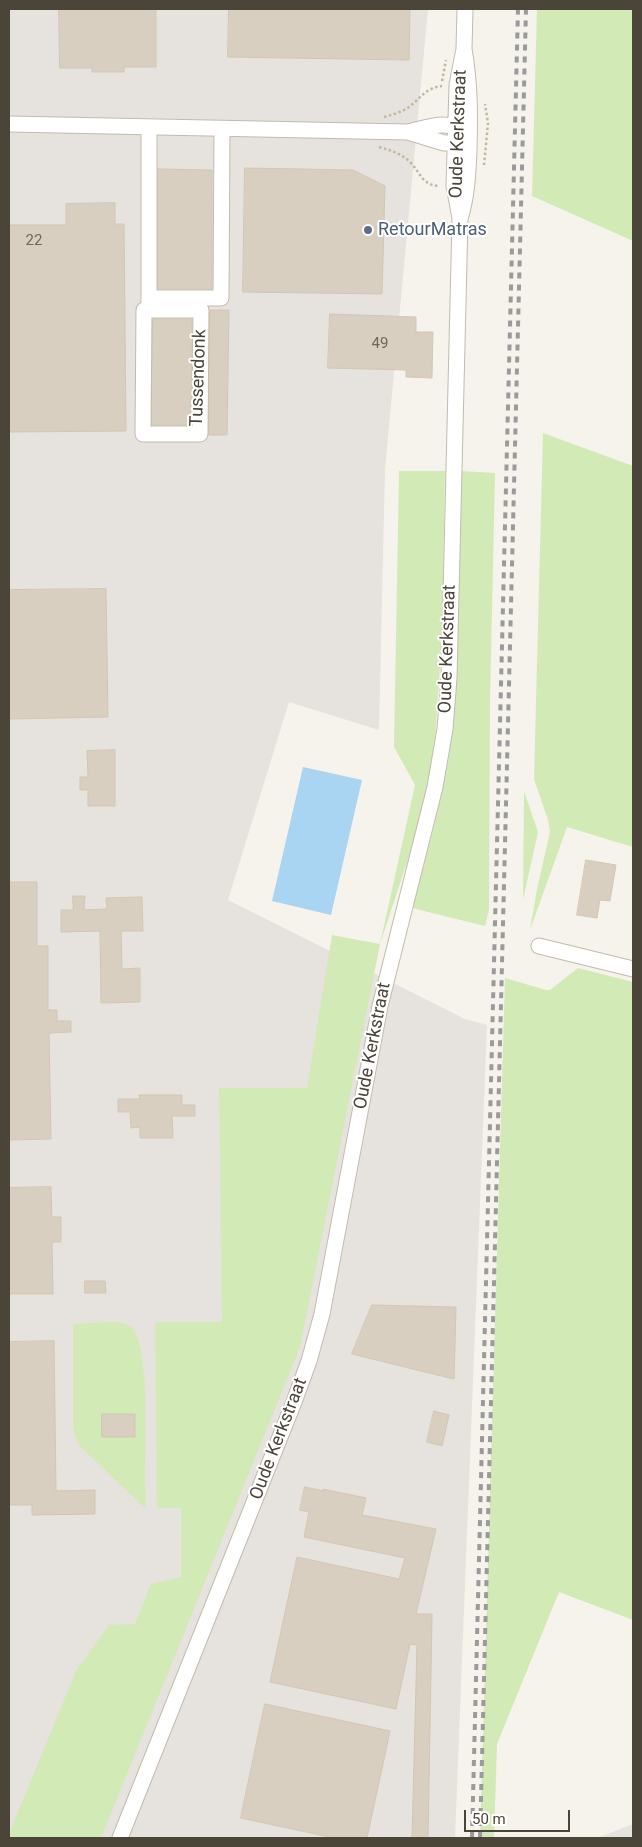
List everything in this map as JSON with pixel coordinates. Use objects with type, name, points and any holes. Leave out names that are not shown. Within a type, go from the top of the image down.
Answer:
[{"type":"street","name":"Oude Kerkstraat","points":[[120,1838],[291,1411],[309,1361],[324,1305],[380,1006],[435,787],[445,729],[449,678],[460,219],[468,186],[470,85],[464,49],[465,9]]},
{"type":"street","name":"Oude Kerkstraat","points":[[460,219],[454,186],[456,125],[449,86],[464,49]]},
{"type":"street","points":[[9,124],[408,132],[437,125],[456,125],[469,132],[455,143],[436,142],[408,132]]},
{"type":"street","name":"Tussendonk","points":[[149,304],[201,310],[200,434],[143,434],[144,310],[149,304],[150,127]]},
{"type":"street","points":[[149,304],[222,298],[222,128]]},
{"type":"street","points":[[539,946],[633,969]]},
{"type":"path","points":[[382,117],[405,110],[426,91],[434,87],[449,86],[444,66],[448,54]]},
{"type":"path","points":[[372,145],[396,152],[409,161],[423,179],[431,185],[454,186]]},
{"type":"shaded area","points":[[9,9],[428,9],[385,469],[379,730],[289,702],[228,900],[465,1019],[487,1025],[455,1838],[9,1838]]},
{"type":"shaded area","points":[[633,1824],[633,1838],[597,1838]]},
{"type":"green space","points":[[537,9],[633,9],[633,241],[532,196]]},
{"type":"green space","points":[[543,433],[633,466],[633,847],[567,827],[530,930],[550,832],[548,820],[534,779]]},
{"type":"green space","points":[[399,471],[445,471],[442,640],[434,753],[418,829],[380,944],[415,785],[394,747]]},
{"type":"green space","points":[[461,471],[495,473],[490,701],[489,910],[485,926],[412,908],[437,814],[452,736],[460,572]]},
{"type":"green space","points":[[524,791],[538,832],[523,900]]},
{"type":"green space","points":[[332,935],[380,944],[300,1347],[101,1838],[9,1838],[76,1671],[109,1625],[135,1624],[151,1584],[181,1577],[181,1508],[157,1508],[155,1322],[222,1322],[219,1088],[307,1088]]},
{"type":"green space","points":[[578,968],[633,982],[633,1620],[559,1592],[497,1744],[494,1838],[480,1838],[505,978],[550,990]]},
{"type":"green space","points":[[125,1323],[132,1328],[138,1341],[142,1360],[145,1384],[145,1508],[81,1447],[73,1429],[73,1324]]},
{"type":"water","points":[[303,767],[362,780],[331,915],[272,901]]},
{"type":"building","points":[[59,9],[156,9],[156,67],[124,67],[124,72],[92,72],[92,68],[60,68]]},
{"type":"building","points":[[229,9],[410,9],[409,60],[228,57]]},
{"type":"building","points":[[245,168],[353,170],[385,186],[382,294],[243,292]]},
{"type":"building","points":[[158,169],[212,170],[212,289],[158,289]]},
{"type":"building","points":[[115,203],[115,224],[124,224],[126,431],[9,432],[9,225],[66,225],[66,204]]},
{"type":"building","points":[[210,310],[229,310],[227,435],[209,435]]},
{"type":"building","points":[[330,314],[416,317],[416,332],[433,332],[432,378],[406,377],[406,370],[328,368]]},
{"type":"building","points":[[153,319],[192,319],[191,425],[152,425]]},
{"type":"building","points":[[106,589],[108,717],[9,719],[9,590]]},
{"type":"building","points":[[115,750],[115,806],[88,806],[88,790],[80,790],[80,777],[88,777],[87,751]]},
{"type":"building","points":[[586,860],[616,865],[610,901],[600,900],[597,918],[577,915]]},
{"type":"building","points":[[9,882],[37,882],[37,946],[48,946],[48,1010],[57,1010],[57,1021],[71,1021],[71,1032],[49,1033],[51,1139],[9,1140]]},
{"type":"building","points":[[73,896],[85,896],[84,910],[107,909],[106,898],[142,897],[143,931],[121,931],[122,969],[140,968],[140,1002],[101,1003],[100,931],[61,932],[61,910],[73,910]]},
{"type":"building","points":[[139,1095],[182,1095],[182,1105],[195,1105],[195,1116],[172,1116],[173,1138],[140,1138],[140,1127],[131,1128],[130,1112],[118,1112],[118,1099],[140,1099]]},
{"type":"building","points":[[51,1187],[52,1217],[61,1217],[61,1242],[52,1242],[53,1294],[9,1294],[9,1188]]},
{"type":"building","points":[[85,1281],[105,1281],[106,1293],[85,1293]]},
{"type":"building","points":[[372,1305],[456,1307],[454,1379],[352,1354]]},
{"type":"building","points":[[54,1341],[56,1491],[95,1490],[95,1514],[32,1515],[32,1505],[9,1505],[9,1342]]},
{"type":"building","points":[[434,1411],[449,1415],[442,1446],[427,1442]]},
{"type":"building","points":[[102,1414],[135,1414],[135,1437],[102,1437]]},
{"type":"building","points":[[305,1487],[366,1498],[362,1515],[436,1529],[416,1614],[432,1614],[428,1838],[412,1838],[417,1645],[410,1644],[396,1709],[270,1682],[297,1557],[399,1579],[405,1558],[304,1537],[309,1512],[300,1510]]},
{"type":"building","points":[[265,1704],[390,1731],[367,1838],[334,1838],[241,1818]]},
{"type":"railway","points":[[472,1838],[518,9]]},
{"type":"railway","points":[[480,1838],[526,9]]},
{"type":"place","name":"RetourMatras","points":[[368,230]]}]
